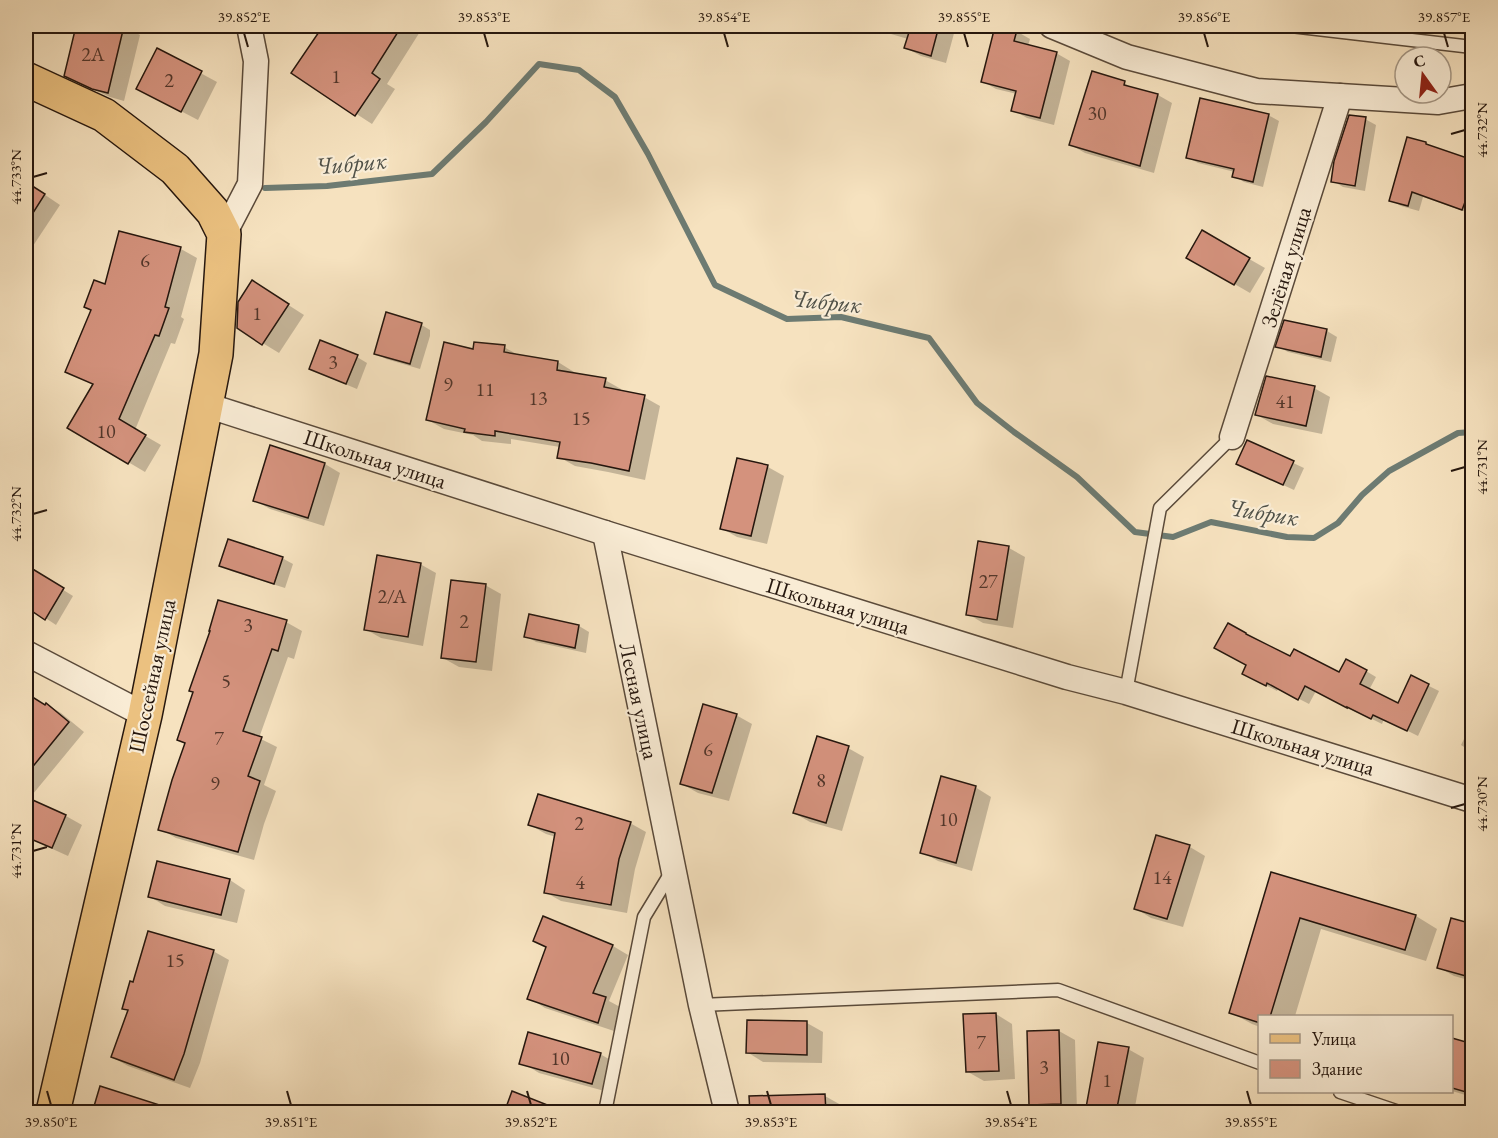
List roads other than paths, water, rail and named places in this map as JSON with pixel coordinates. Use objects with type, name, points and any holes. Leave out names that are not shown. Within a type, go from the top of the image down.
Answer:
[{"type":"main road","points":[[26,79],[104,115],[175,170],[213,212],[224,234]]},
{"type":"main road","name":"Шоссейная улица","points":[[53,1113],[145,715],[216,354],[224,234]]},
{"type":"street","points":[[224,234],[250,184],[256,61],[249,26]]},
{"type":"street","points":[[1052,26],[1127,57],[1257,91],[1438,102],[1473,96]]},
{"type":"street","name":"Зелёная улица","points":[[1232,437],[1340,96]]},
{"type":"street","name":"Школьная улица","points":[[206,405],[605,533],[1067,677],[1126,692],[1473,800]]},
{"type":"street","name":"Лесная улица","points":[[605,533],[701,1005],[727,1113]]},
{"type":"street","points":[[26,653],[145,715]]},
{"type":"lane","points":[[1291,26],[1473,47]]},
{"type":"lane","points":[[1126,692],[1160,508],[1232,437]]},
{"type":"lane","points":[[605,1113],[644,917],[673,869]]},
{"type":"lane","points":[[701,1005],[1058,990],[1258,1062]]},
{"type":"lane","points":[[1343,1093],[1399,1113]]},
{"type":"waterway","name":"Чибрик","points":[[265,188],[327,186],[432,174],[486,122],[539,64],[579,70],[615,97],[648,154],[715,285],[787,319],[841,317],[929,338],[977,403],[1077,477],[1135,532],[1173,537],[1211,522],[1287,537],[1314,538],[1338,523],[1362,495],[1389,471],[1458,433],[1472,432]]}]
